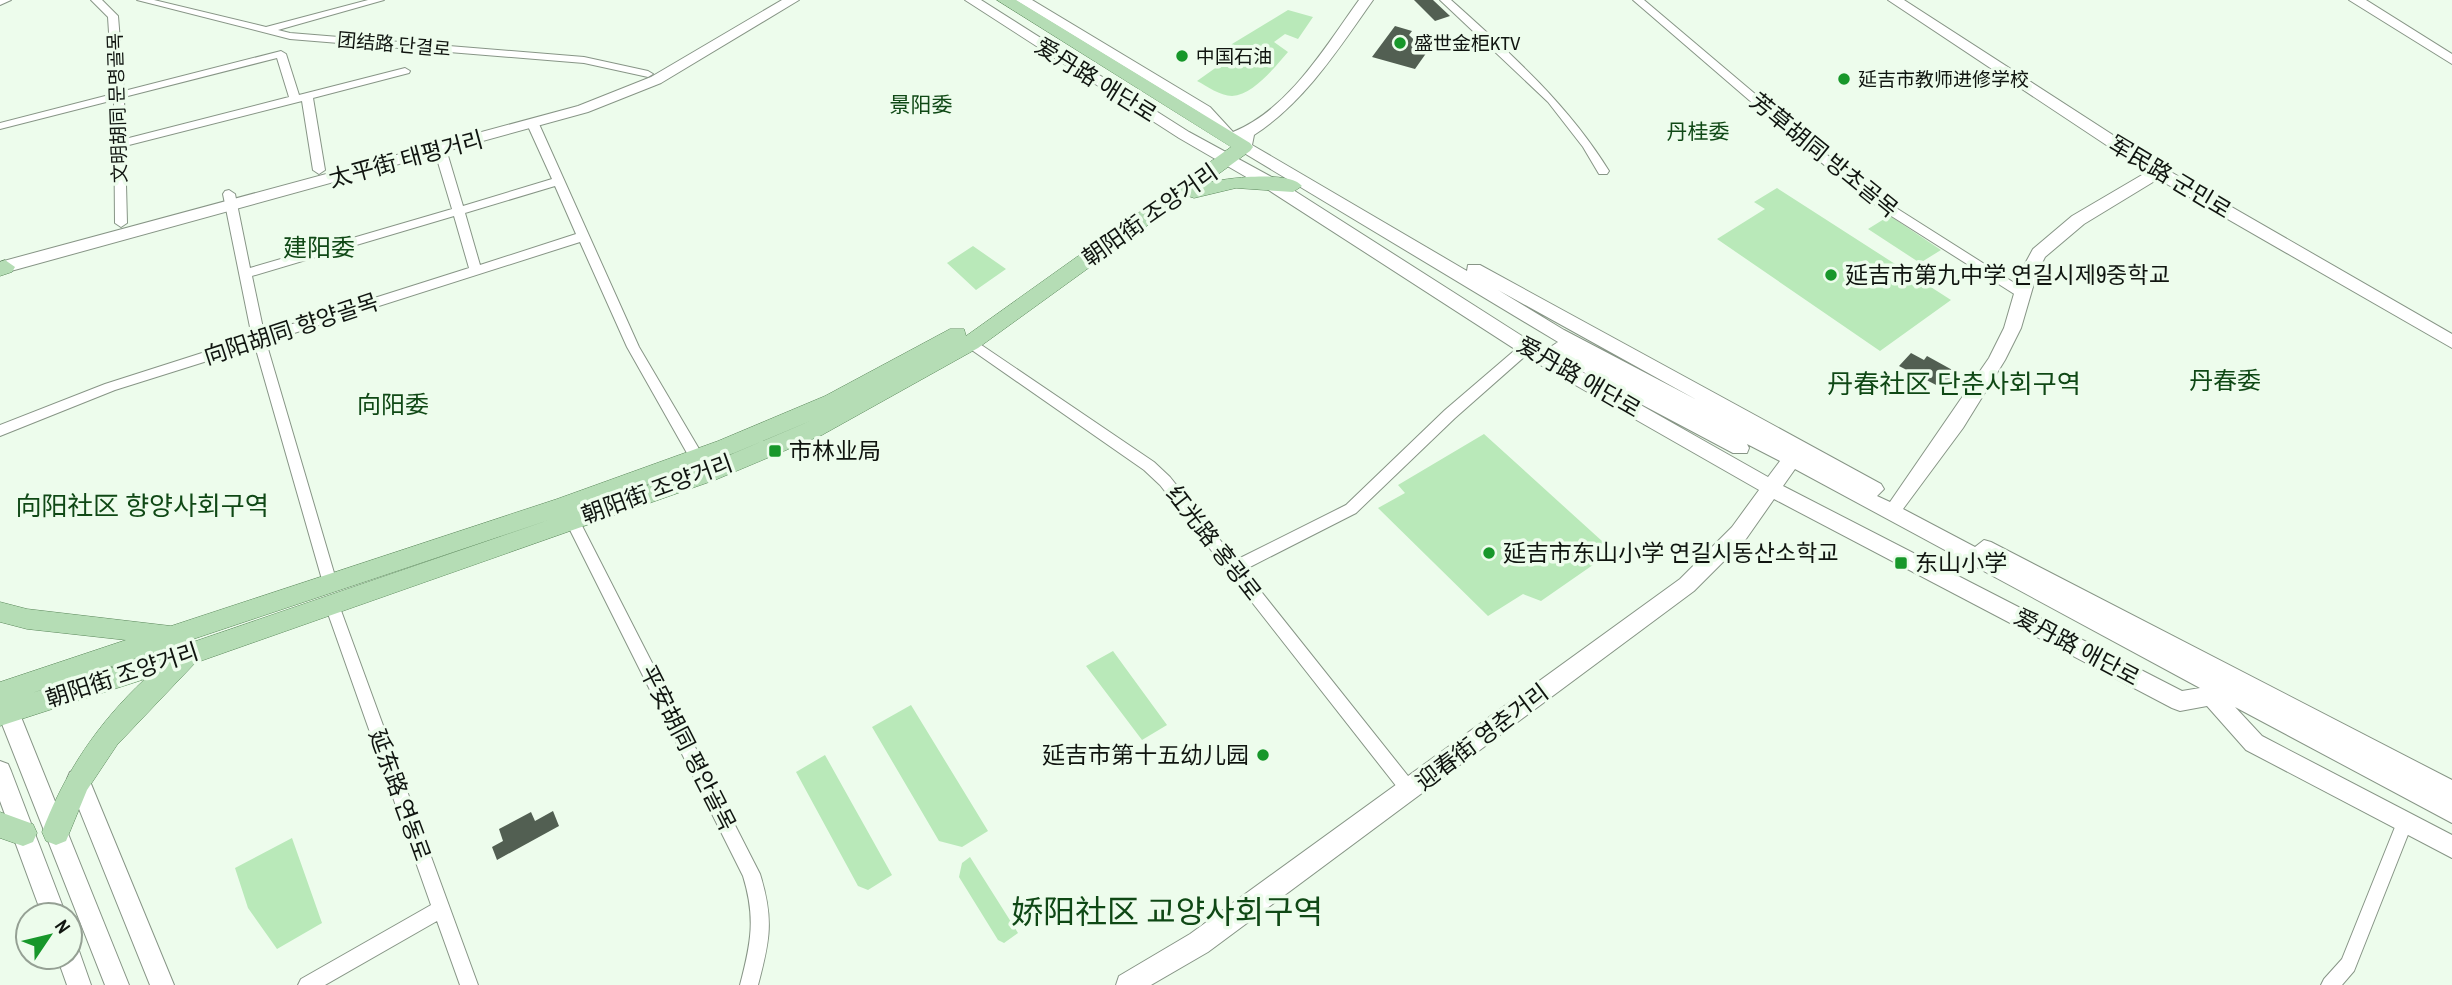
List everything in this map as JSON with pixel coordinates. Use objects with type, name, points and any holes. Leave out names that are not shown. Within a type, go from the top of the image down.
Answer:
[{"type":"main road","name":"太平街 태평거리","points":[[2,261],[121,223],[231,200],[319,170],[566,103],[648,74],[775,0]]},
{"type":"main road","name":"太平街 태평거리","points":[[2,261],[533,124],[656,80],[792,0]]},
{"type":"main road","name":"爱丹路 애단로","points":[[972,0],[1232,147],[1331,196],[1558,334],[2180,701],[2211,696]]},
{"type":"main road","name":"爱丹路 애단로","points":[[994,0],[1232,147]]},
{"type":"main road","name":"爱丹路 애단로","points":[[1005,0],[1232,147],[1283,185],[1611,380],[1786,467],[2452,812]]},
{"type":"main road","name":"爱丹路 애단로","points":[[1022,0],[1205,110],[1232,147]]},
{"type":"main road","name":"朝阳街 조양거리","points":[[3,696],[171,635],[331,594],[572,520],[707,474],[814,429],[971,343],[1171,200],[1311,75],[1366,0]]},
{"type":"main road","name":"军民路 군민로","points":[[1895,0],[2158,172],[2452,342]]},
{"type":"main road","points":[[2356,0],[2452,60]]},
{"type":"main road","name":"朝阳街 조양거리","points":[[3,696],[193,653],[331,594],[697,458],[833,402],[959,333],[1232,147]]},
{"type":"main road","points":[[1899,503],[1994,364],[2009,336],[2029,271],[2040,252],[2068,229],[2158,172]]},
{"type":"main road","points":[[1171,200],[1223,184],[1283,185]]},
{"type":"main road","name":"爱丹路 애단로","points":[[1786,467],[1899,503],[2452,791]]},
{"type":"main road","name":"迎春街 영춘거리","points":[[1128,985],[1199,943],[1687,585],[1740,533],[1786,467]]},
{"type":"main road","points":[[0,612],[27,619],[171,635]]},
{"type":"main road","points":[[56,832],[78,779],[127,713],[193,653]]},
{"type":"main road","points":[[3,696],[117,985]]},
{"type":"main road","points":[[2211,696],[2254,743],[2452,847]]},
{"type":"main road","points":[[2211,696],[2452,823]]},
{"type":"main road","points":[[0,771],[12,829],[47,901]]},
{"type":"main road","points":[[78,779],[162,985]]},
{"type":"street","name":"文明胡同 문명골목","points":[[96,0],[113,16],[119,97],[121,223]]},
{"type":"street","name":"团结路 단결로","points":[[142,0],[290,36],[584,60],[648,74]]},
{"type":"street","points":[[262,31],[379,0]]},
{"type":"street","points":[[1445,0],[1547,92],[1590,146],[1603,171]]},
{"type":"street","name":"芳草胡同 방초골목","points":[[1638,0],[1848,179],[1889,209],[2023,294]]},
{"type":"street","points":[[0,126],[281,54],[301,98],[319,170]]},
{"type":"street","points":[[119,144],[405,71]]},
{"type":"street","points":[[533,124],[633,347],[697,458]]},
{"type":"street","points":[[440,149],[476,271]]},
{"type":"street","points":[[245,274],[559,181]]},
{"type":"street","name":"爱丹路 애단로","points":[[1283,185],[1527,347],[1786,467]]},
{"type":"street","name":"延东路 연동로","points":[[231,200],[259,339],[331,594],[468,985]]},
{"type":"street","name":"向阳胡同 향양골목","points":[[0,430],[110,387],[584,236]]},
{"type":"street","name":"红光路 홍광로","points":[[971,343],[1149,466],[1165,481],[1409,791]]},
{"type":"street","points":[[1234,568],[1351,509],[1450,414],[1527,347]]},
{"type":"street","name":"平安胡同 평안골목","points":[[572,520],[751,874],[762,905],[762,933],[749,985]]},
{"type":"street","points":[[2330,985],[2348,965],[2405,822]]},
{"type":"street","points":[[307,985],[441,909]]},
{"type":"green space","points":[[1288,10],[1313,17],[1298,39],[1285,34],[1274,42],[1288,52],[1256,86],[1240,94],[1227,96],[1197,81],[1221,64],[1232,44]]},
{"type":"green space","points":[[1777,188],[1951,300],[1880,351],[1717,239],[1765,209],[1754,202]]},
{"type":"green space","points":[[1890,216],[1941,250],[1920,263],[1868,229]]},
{"type":"green space","points":[[973,246],[1006,269],[976,290],[947,263]]},
{"type":"green space","points":[[1484,434],[1613,551],[1541,601],[1523,594],[1488,616],[1378,508],[1405,493],[1398,485]]},
{"type":"green space","points":[[1113,651],[1167,725],[1142,740],[1086,666]]},
{"type":"green space","points":[[911,705],[988,831],[962,847],[939,841],[872,727]]},
{"type":"green space","points":[[825,755],[892,875],[868,890],[858,886],[796,772]]},
{"type":"green space","points":[[292,838],[322,923],[277,949],[248,908],[235,868]]},
{"type":"green space","points":[[970,857],[1018,933],[1004,943],[998,940],[959,877],[962,863]]},
{"type":"building","points":[[1414,0],[1433,0],[1450,16],[1435,21]]},
{"type":"building","name":"盛世金柜KTV","points":[[1395,26],[1412,31],[1409,35],[1427,52],[1415,69],[1372,57]]},
{"type":"building","points":[[1911,353],[1924,360],[1927,356],[1956,372],[1942,388],[1899,366]]},
{"type":"building","points":[[553,811],[559,826],[497,860],[492,847],[503,841],[499,829],[531,812],[535,821]]},
{"type":"place","name":"盛世金柜KTV","points":[[1400,43]]},
{"type":"place","name":"中国石油","points":[[1182,56]]},
{"type":"place","name":"延吉市教师进修学校","points":[[1844,79]]},
{"type":"place","name":"延吉市第九中学 연길시제9중학교","points":[[1831,275]]},
{"type":"place","name":"市林业局","points":[[775,451]]},
{"type":"place","name":"延吉市东山小学 연길시동산소학교","points":[[1489,553]]},
{"type":"place","name":"东山小学","points":[[1901,563]]},
{"type":"place","name":"延吉市第十五幼儿园","points":[[1263,755]]},
{"type":"district","name":"景阳委","points":[[921,105]]},
{"type":"district","name":"丹桂委","points":[[1698,132]]},
{"type":"district","name":"建阳委","points":[[319,248]]},
{"type":"district","name":"丹春委","points":[[2225,381]]},
{"type":"district","name":"丹春社区 단춘사회구역","points":[[1954,384]]},
{"type":"district","name":"向阳委","points":[[393,405]]},
{"type":"district","name":"向阳社区 향양사회구역","points":[[142,506]]},
{"type":"district","name":"娇阳社区 교양사회구역","points":[[1167,912]]}]
